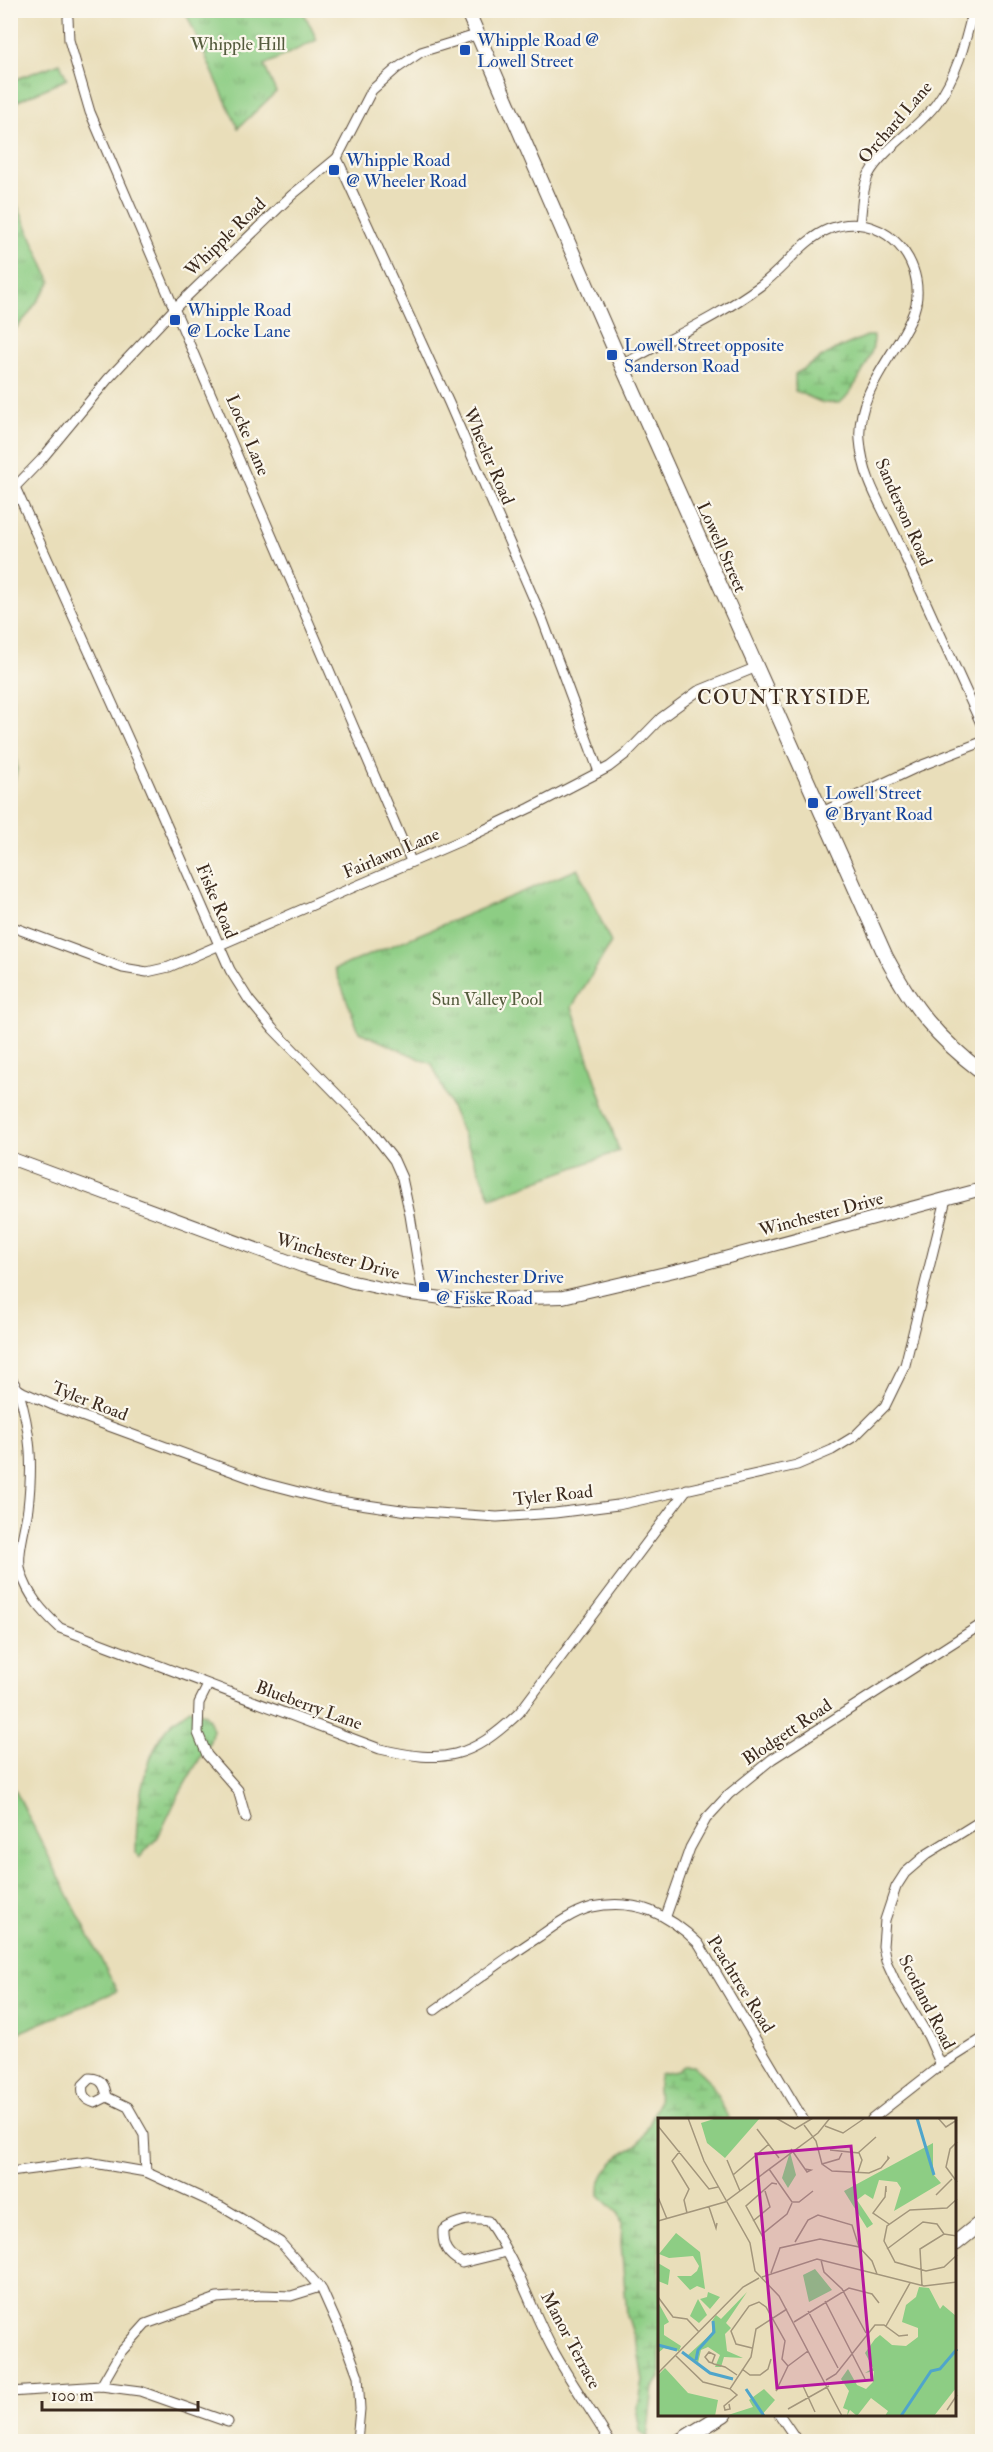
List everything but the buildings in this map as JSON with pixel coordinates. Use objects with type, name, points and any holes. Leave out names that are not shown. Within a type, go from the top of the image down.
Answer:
[{"type":"main road","name":"Lowell Street","points":[[467,10],[622,365],[886,957],[903,988],[934,1031],[982,1072]]},
{"type":"main road","points":[[957,2242],[982,2222]]},
{"type":"main road","points":[[679,2442],[722,2416]]},
{"type":"street","name":"Orchard Lane","points":[[860,224],[865,186],[869,175],[922,120],[945,91],[963,51],[973,10]]},
{"type":"street","name":"Locke Lane","points":[[68,18],[69,40],[90,112],[176,307],[411,861]]},
{"type":"street","name":"Whipple Road","points":[[13,490],[108,379],[176,307],[292,195],[337,158],[372,90],[396,69],[422,52],[476,35]]},
{"type":"street","name":"Wheeler Road","points":[[337,158],[362,208],[542,618],[599,772]]},
{"type":"street","points":[[622,365],[750,293],[772,277],[820,233],[840,225],[860,224]]},
{"type":"street","name":"Sanderson Road","points":[[860,224],[880,231],[904,249],[916,274],[917,294],[910,322],[866,398],[860,427],[864,468],[982,726]]},
{"type":"street","name":"Fiske Road","points":[[13,490],[146,777],[230,970],[249,1000],[273,1029],[365,1123],[394,1160],[402,1178],[423,1295]]},
{"type":"street","name":"Fairlawn Lane","points":[[10,926],[115,965],[141,972],[169,967],[521,813],[599,772],[626,754],[662,718],[698,691],[757,667]]},
{"type":"street","points":[[822,812],[920,766],[982,742]]},
{"type":"street","name":"Winchester Drive","points":[[10,1158],[272,1256],[353,1282],[458,1300],[563,1297],[691,1268],[982,1189]]},
{"type":"street","name":"Tyler Road","points":[[18,1389],[57,1407],[264,1483],[354,1504],[408,1511],[496,1517],[555,1514],[618,1505],[797,1465],[832,1450],[855,1436],[885,1406],[905,1365],[946,1199]]},
{"type":"street","points":[[10,1377],[18,1389]]},
{"type":"street","name":"Blueberry Lane","points":[[18,1389],[26,1415],[32,1453],[20,1570],[28,1592],[40,1609],[60,1628],[208,1686],[380,1749],[412,1757],[437,1758],[465,1753],[496,1734],[519,1713],[687,1489]]},
{"type":"street","name":"Blodgett Road","points":[[666,1916],[690,1848],[706,1819],[729,1794],[772,1759],[982,1624]]},
{"type":"street","points":[[208,1686],[199,1703],[198,1733],[207,1755],[238,1790],[246,1818]]},
{"type":"street","name":"Scotland Road","points":[[941,2065],[928,2036],[896,1983],[886,1961],[883,1946],[885,1920],[896,1887],[905,1873],[927,1854],[982,1820]]},
{"type":"street","name":"Peachtree Road","points":[[435,2010],[556,1925],[591,1907],[644,1908],[666,1916],[682,1927],[699,1944],[802,2118]]},
{"type":"street","points":[[873,2118],[941,2065],[982,2039]]},
{"type":"street","points":[[107,2097],[128,2107],[144,2135],[146,2172]]},
{"type":"street","points":[[10,2172],[88,2162],[146,2172],[222,2207],[280,2242],[320,2287],[347,2346],[358,2376],[360,2409],[357,2442]]},
{"type":"street","name":"Manor Terrace","points":[[507,2252],[462,2264],[451,2257],[442,2244],[443,2230],[455,2222],[474,2218],[488,2221],[507,2252],[552,2348],[610,2442]]},
{"type":"street","points":[[101,2386],[120,2353],[146,2324],[217,2298],[291,2296],[320,2287]]},
{"type":"street","points":[[10,2392],[101,2386],[140,2391],[228,2422]]},
{"type":"street","points":[[780,2416],[798,2442]]},
{"type":"green space","name":"Whipple Hill","points":[[185,11],[303,11],[317,40],[264,65],[276,92],[238,128]]},
{"type":"green space","points":[[60,63],[67,79],[11,104],[11,81]]},
{"type":"green space","points":[[11,191],[51,282],[11,334]]},
{"type":"green space","points":[[867,336],[874,336],[871,352],[863,372],[840,403],[823,403],[795,391],[795,374],[832,351]]},
{"type":"green space","points":[[10,670],[17,770],[11,794],[10,794]]},
{"type":"green space","name":"Sun Valley Pool","points":[[578,869],[611,943],[572,1007],[619,1151],[491,1198],[432,1064],[359,1032],[335,969]]},
{"type":"green space","points":[[190,1709],[204,1714],[209,1719],[213,1730],[210,1741],[179,1794],[158,1837],[139,1858],[136,1853],[137,1821],[150,1758],[167,1727]]},
{"type":"green space","points":[[11,1782],[117,1991],[10,2036]]},
{"type":"green space","points":[[684,2066],[694,2066],[711,2083],[728,2118],[658,2118],[658,2381],[653,2388],[647,2439],[640,2431],[637,2413],[643,2381],[638,2349],[627,2315],[621,2243],[622,2224],[619,2214],[599,2195],[599,2188],[603,2176],[614,2161],[637,2145],[646,2130],[658,2102],[660,2074],[678,2071]]},
{"type":"place","name":"Whipple Road @ Lowell Street","points":[[465,50]]},
{"type":"place","name":"Whipple Road @ Wheeler Road","points":[[334,170]]},
{"type":"place","name":"Whipple Road @ Locke Lane","points":[[175,320]]},
{"type":"place","name":"Lowell Street opposite Sanderson Road","points":[[612,355]]},
{"type":"place","name":"Lowell Street @ Bryant Road","points":[[813,803]]},
{"type":"place","name":"Winchester Drive @ Fiske Road","points":[[424,1287]]},
{"type":"district","name":"COUNTRYSIDE","points":[[784,697]]}]
